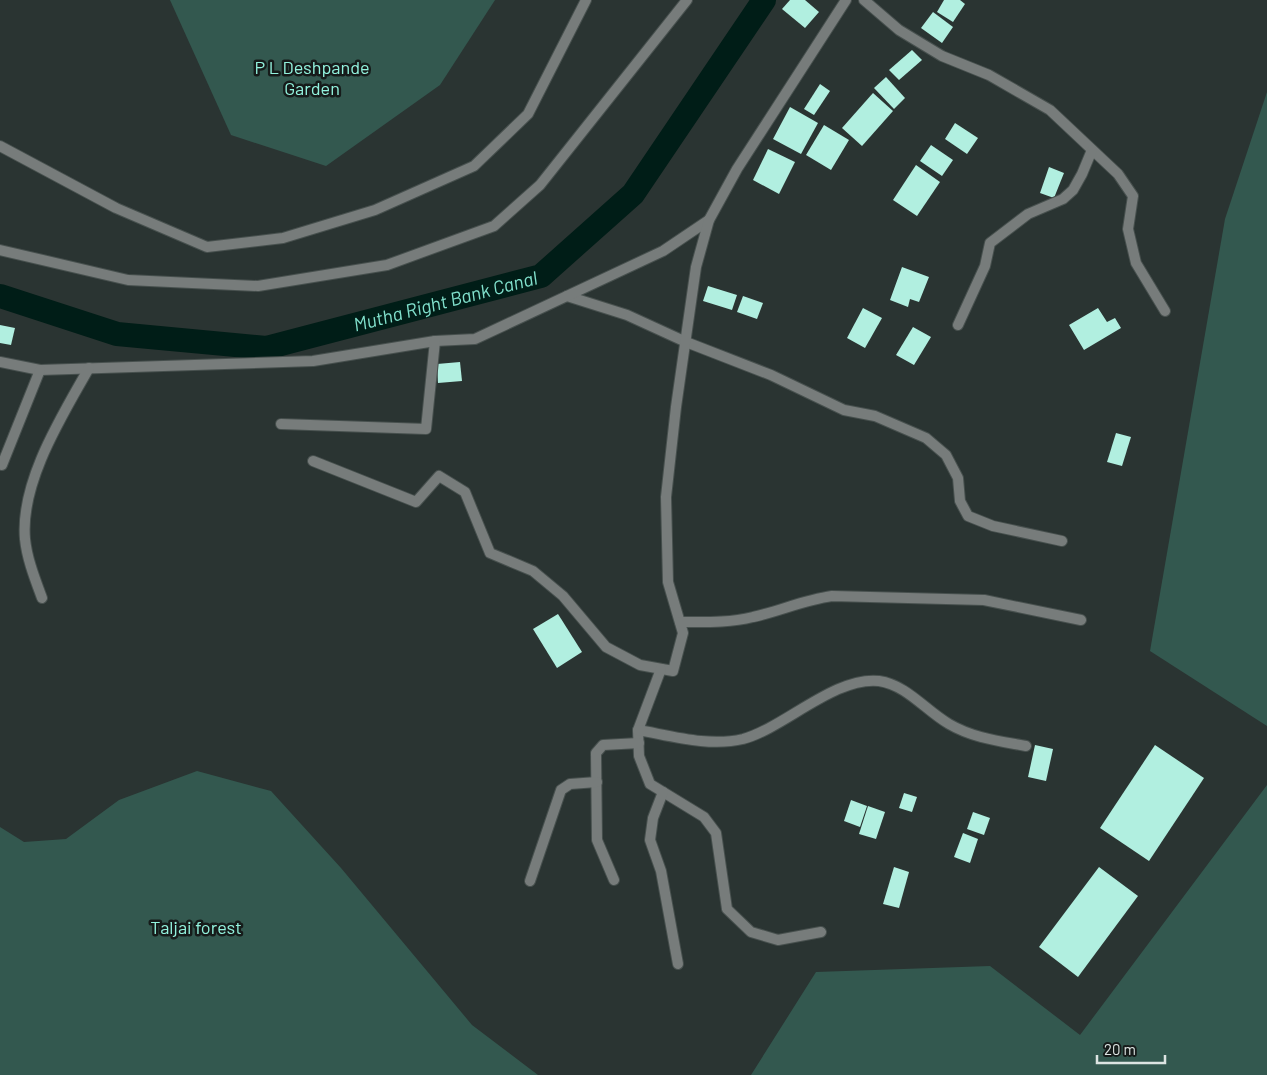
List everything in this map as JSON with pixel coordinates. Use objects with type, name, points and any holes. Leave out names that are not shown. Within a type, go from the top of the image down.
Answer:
[{"type":"street","points":[[0,146],[116,208],[207,247],[283,238],[375,210],[474,166],[528,114],[586,0]]},
{"type":"street","points":[[0,250],[128,280],[258,286],[387,265],[423,252],[494,226],[540,185],[687,0]]},
{"type":"street","points":[[313,460],[416,502],[439,476],[465,492],[490,553],[534,571],[563,596],[606,648],[640,664],[673,671],[683,633],[668,582],[666,497],[676,408],[696,267],[709,220],[737,169],[846,0]]},
{"type":"street","points":[[864,0],[899,30],[942,56],[989,75],[1050,110],[1118,174],[1133,196],[1128,229],[1136,263],[1166,311]]},
{"type":"street","points":[[958,325],[986,266],[990,243],[1028,214],[1063,199],[1078,182],[1092,150]]},
{"type":"street","points":[[0,362],[40,370],[313,361],[435,341],[475,339],[663,251],[709,220]]},
{"type":"street","points":[[567,296],[627,315],[686,342],[771,375],[844,410],[875,416],[926,438],[946,455],[958,478],[960,501],[968,516],[993,526],[1062,541]]},
{"type":"street","points":[[281,424],[426,429],[435,341]]},
{"type":"street","points":[[42,598],[30,563],[25,538],[28,504],[38,467],[56,426],[89,368]]},
{"type":"street","points":[[2,465],[40,370]]},
{"type":"street","points":[[680,622],[728,622],[753,617],[807,599],[832,596],[984,600],[1081,620]]},
{"type":"street","points":[[661,669],[638,730],[638,756],[650,784],[704,817],[716,833],[727,909],[751,932],[778,940],[821,932]]},
{"type":"street","points":[[638,730],[701,742],[744,738],[848,685],[878,681],[901,689],[949,724],[978,737],[1026,746]]},
{"type":"street","points":[[614,880],[597,840],[596,753],[603,745],[638,743]]},
{"type":"street","points":[[530,881],[561,790],[570,784],[597,782]]},
{"type":"street","points":[[663,792],[653,818],[650,840],[661,871],[678,964]]},
{"type":"green space","name":"P L Deshpande Garden","points":[[170,0],[495,0],[440,85],[326,166],[231,135]]},
{"type":"green space","points":[[1267,92],[1267,726],[1150,651],[1225,219]]},
{"type":"green space","name":"Taljai forest","points":[[197,771],[271,791],[341,868],[472,1025],[538,1075],[0,1075],[0,827],[24,842],[66,839],[119,800]]},
{"type":"green space","points":[[1267,785],[1267,1075],[751,1075],[816,972],[990,966],[1080,1035]]},
{"type":"building","points":[[790,0],[805,0],[819,12],[805,28],[782,9]]},
{"type":"building","points":[[944,0],[960,0],[965,4],[953,22],[937,12]]},
{"type":"building","points":[[933,12],[953,27],[942,43],[921,28]]},
{"type":"building","points":[[912,50],[922,60],[899,80],[889,70]]},
{"type":"building","points":[[886,77],[905,98],[894,109],[874,88]]},
{"type":"building","points":[[820,84],[830,91],[814,115],[804,109]]},
{"type":"building","points":[[873,93],[893,111],[862,146],[842,128]]},
{"type":"building","points":[[790,107],[818,123],[801,154],[773,139]]},
{"type":"building","points":[[955,123],[978,138],[967,154],[945,139]]},
{"type":"building","points":[[824,125],[849,140],[831,170],[806,155]]},
{"type":"building","points":[[931,145],[953,160],[942,176],[920,161]]},
{"type":"building","points":[[768,149],[795,162],[779,194],[753,180]]},
{"type":"building","points":[[916,165],[940,182],[917,216],[893,200]]},
{"type":"building","points":[[1049,167],[1064,173],[1054,198],[1040,193]]},
{"type":"building","points":[[902,267],[929,277],[919,302],[910,299],[908,307],[890,300]]},
{"type":"building","points":[[708,286],[737,295],[732,310],[703,301]]},
{"type":"building","points":[[743,296],[763,303],[757,319],[737,312]]},
{"type":"building","points":[[863,308],[882,318],[865,348],[847,338]]},
{"type":"building","points":[[1098,308],[1107,322],[1115,318],[1121,328],[1084,350],[1069,325]]},
{"type":"building","points":[[0,325],[15,328],[11,345],[0,343]]},
{"type":"building","points":[[913,327],[931,337],[914,365],[896,355]]},
{"type":"building","points":[[460,362],[462,381],[438,383],[437,364]]},
{"type":"building","points":[[1116,433],[1131,437],[1122,466],[1107,462]]},
{"type":"building","points":[[558,614],[582,652],[557,668],[533,629]]},
{"type":"building","points":[[1035,745],[1053,749],[1046,781],[1028,777]]},
{"type":"building","points":[[1155,745],[1204,778],[1149,861],[1100,828]]},
{"type":"building","points":[[904,793],[917,797],[912,812],[899,808]]},
{"type":"building","points":[[851,800],[867,806],[860,827],[844,821]]},
{"type":"building","points":[[868,806],[885,812],[876,839],[859,834]]},
{"type":"building","points":[[973,812],[990,818],[984,835],[967,829]]},
{"type":"building","points":[[963,833],[978,839],[970,863],[954,857]]},
{"type":"building","points":[[894,867],[909,872],[899,908],[883,904]]},
{"type":"building","points":[[1099,867],[1138,896],[1078,977],[1039,947]]},
{"type":"waterway","name":"Mutha Right Bank Canal","points":[[0,296],[117,334],[266,348],[541,276],[633,194],[764,0]]}]
